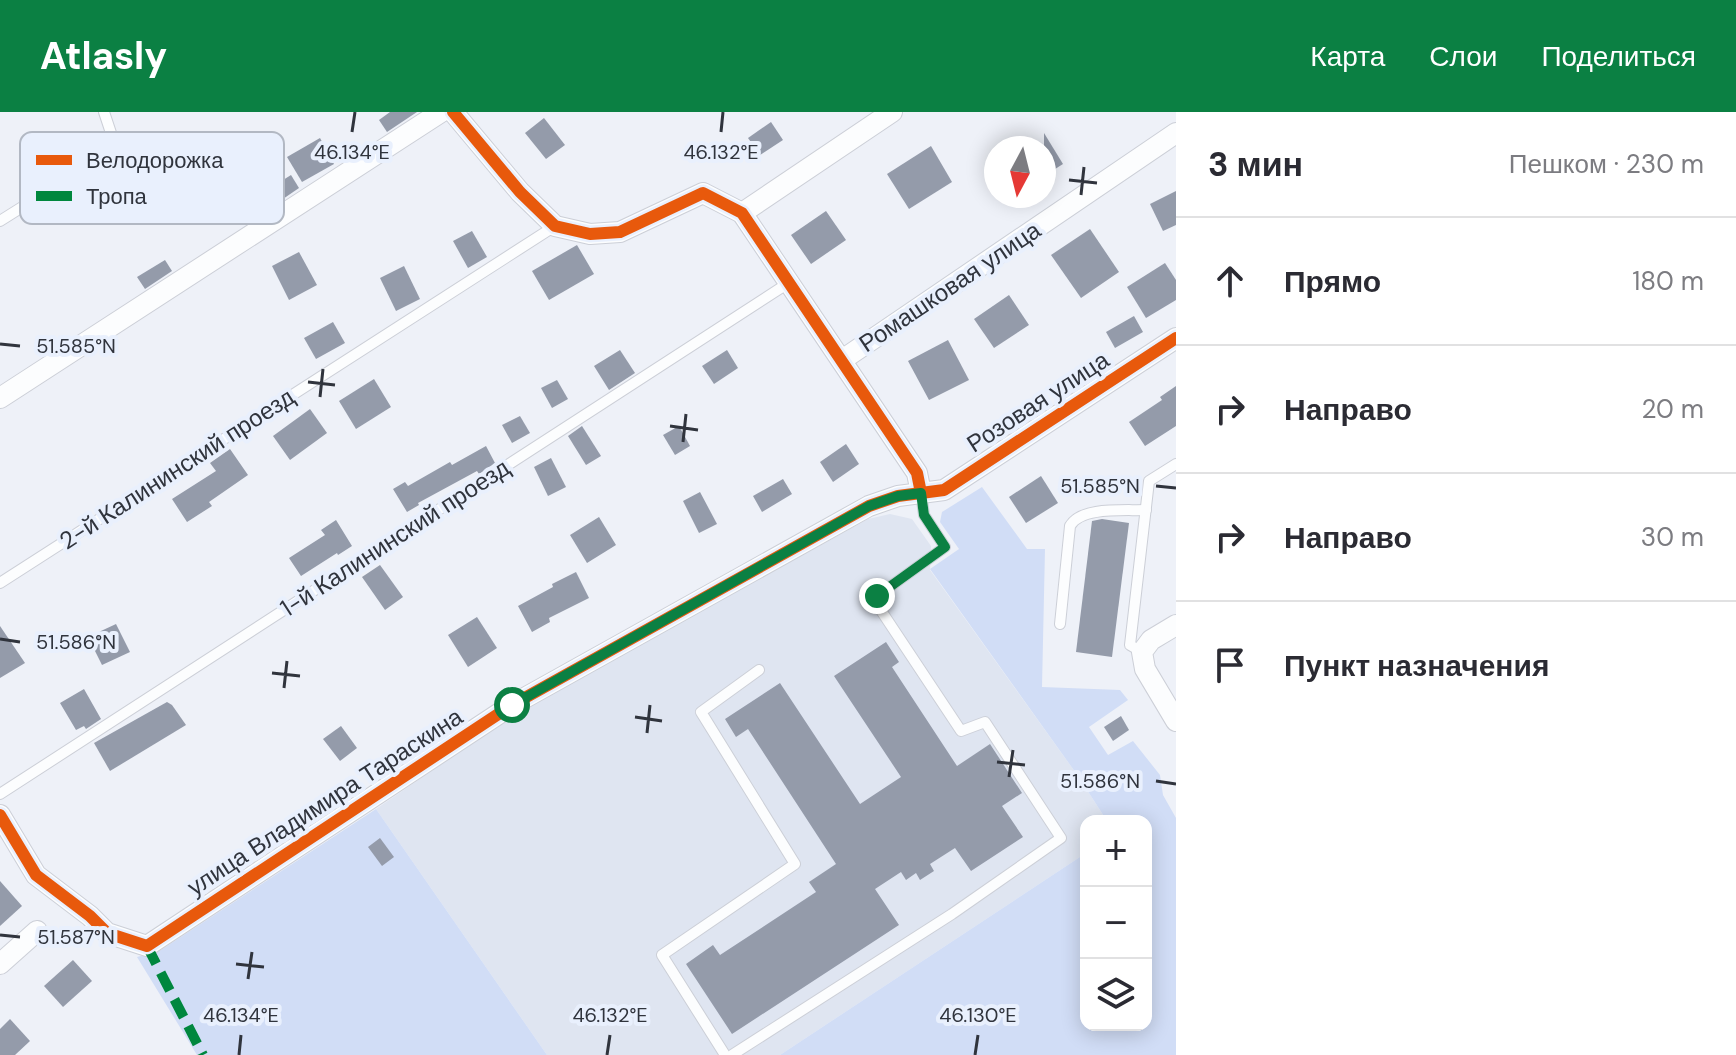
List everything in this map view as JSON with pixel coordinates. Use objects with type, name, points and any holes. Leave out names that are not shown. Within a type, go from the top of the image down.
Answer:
[{"type":"street","points":[[284,214],[441,112]]},
{"type":"street","points":[[453,112],[520,192],[555,226],[590,234],[620,232],[703,193],[742,213],[917,473],[921,493]]},
{"type":"street","points":[[742,213],[892,112]]},
{"type":"street","name":"Ромашковая улица","points":[[842,360],[1176,133]]},
{"type":"street","points":[[0,398],[268,224]]},
{"type":"street","name":"Розовая улица","points":[[921,493],[944,490],[1176,338]]},
{"type":"street","name":"улица Владимира Тараскина","points":[[0,815],[36,875],[90,916],[107,933],[147,946],[512,705],[869,506],[898,496],[921,493]]},
{"type":"street","points":[[1176,625],[1151,640],[1142,652],[1145,669],[1176,721]]},
{"type":"street","points":[[0,964],[37,931]]},
{"type":"lane","points":[[104,112],[111,132]]},
{"type":"lane","points":[[0,221],[20,208]]},
{"type":"lane","name":"2-й Калининский проезд","points":[[0,583],[555,226]]},
{"type":"lane","name":"1-й Калининский проезд","points":[[0,794],[790,282]]},
{"type":"lane","points":[[1142,652],[1130,645],[1149,481],[1176,464]]},
{"type":"lane","points":[[732,1055],[952,914],[1061,838],[985,722],[961,731],[882,612],[877,596],[945,547],[924,515],[921,493]]},
{"type":"lane","points":[[1060,624],[1070,526],[1074,519],[1089,512],[1146,510]]},
{"type":"lane","points":[[725,1055],[662,955],[795,864],[701,712],[759,670]]},
{"type":"shaded area","points":[[982,487],[1027,549],[1045,549],[1042,687],[1120,690],[1128,700],[1089,727],[1108,755],[1133,741],[1160,775],[1163,795],[1176,818],[1176,1055],[780,1055],[1080,857],[1080,1031],[1152,1031],[1152,815],[1103,815],[930,569],[959,549],[940,522],[942,512]]},
{"type":"shaded area","points":[[890,514],[912,519],[931,546],[930,570],[1103,815],[1080,815],[1080,857],[780,1055],[547,1055],[376,809],[516,713],[868,519]]},
{"type":"shaded area","points":[[376,809],[547,1055],[197,1055],[137,957],[161,950]]},
{"type":"building","points":[[390,112],[417,112],[387,132],[379,120]]},
{"type":"building","points":[[544,118],[565,145],[546,159],[525,133]]},
{"type":"building","points":[[771,122],[783,140],[760,155],[748,138]]},
{"type":"building","points":[[320,138],[334,164],[302,182],[287,157]]},
{"type":"building","points":[[931,146],[952,182],[909,209],[887,174]]},
{"type":"building","points":[[1056,153],[1063,164],[1056,168]]},
{"type":"building","points":[[291,175],[299,188],[284,198],[284,179]]},
{"type":"building","points":[[1176,191],[1176,225],[1163,231],[1150,204]]},
{"type":"building","points":[[826,211],[846,240],[811,264],[791,235]]},
{"type":"building","points":[[1090,229],[1119,272],[1081,298],[1051,255]]},
{"type":"building","points":[[472,231],[487,257],[468,268],[453,241]]},
{"type":"building","points":[[577,245],[594,274],[549,300],[532,271]]},
{"type":"building","points":[[299,252],[317,285],[289,300],[272,266]]},
{"type":"building","points":[[165,260],[172,271],[145,289],[137,277]]},
{"type":"building","points":[[1165,263],[1176,280],[1176,300],[1146,318],[1127,287]]},
{"type":"building","points":[[404,266],[420,299],[396,311],[380,278]]},
{"type":"building","points":[[1009,295],[1029,325],[994,348],[974,319]]},
{"type":"building","points":[[1134,316],[1143,332],[1115,348],[1106,332]]},
{"type":"building","points":[[333,322],[345,343],[316,359],[304,338]]},
{"type":"building","points":[[948,340],[969,380],[929,400],[908,361]]},
{"type":"building","points":[[620,350],[635,373],[609,390],[594,366]]},
{"type":"building","points":[[727,350],[738,368],[714,384],[702,366]]},
{"type":"building","points":[[374,379],[391,407],[356,429],[339,401]]},
{"type":"building","points":[[557,380],[568,399],[552,408],[541,388]]},
{"type":"building","points":[[1176,386],[1176,426],[1145,446],[1129,422],[1162,400],[1160,397]]},
{"type":"building","points":[[310,409],[327,433],[290,460],[273,436]]},
{"type":"building","points":[[520,416],[530,433],[512,443],[502,425]]},
{"type":"building","points":[[582,426],[601,456],[586,465],[568,436]]},
{"type":"building","points":[[679,426],[690,446],[675,455],[663,435]]},
{"type":"building","points":[[846,444],[859,464],[833,482],[820,462]]},
{"type":"building","points":[[486,446],[495,463],[418,503],[407,512],[393,489],[405,482],[408,486]]},
{"type":"building","points":[[230,449],[248,475],[209,502],[212,506],[187,522],[172,499],[216,471],[210,463]]},
{"type":"building","points":[[551,458],[566,487],[548,496],[534,467]]},
{"type":"building","points":[[1041,476],[1058,503],[1026,523],[1009,497]]},
{"type":"building","points":[[783,479],[792,494],[762,512],[753,496]]},
{"type":"building","points":[[700,492],[717,524],[699,533],[683,501]]},
{"type":"building","points":[[599,517],[616,545],[587,563],[570,535]]},
{"type":"building","points":[[1102,519],[1129,523],[1112,657],[1076,652],[1092,521]]},
{"type":"building","points":[[336,520],[352,546],[301,576],[289,558],[325,535],[321,530]]},
{"type":"building","points":[[380,565],[403,597],[385,610],[362,577]]},
{"type":"building","points":[[576,572],[589,598],[549,618],[550,622],[532,632],[518,606]]},
{"type":"building","points":[[477,617],[497,648],[468,667],[448,635]]},
{"type":"building","points":[[116,624],[130,652],[102,665],[88,637]]},
{"type":"building","points":[[0,626],[25,663],[0,678]]},
{"type":"building","points":[[886,642],[899,662],[892,667],[957,766],[990,744],[1022,793],[1002,806],[1023,837],[971,871],[955,848],[930,864],[934,871],[920,880],[916,873],[906,880],[901,872],[875,889],[899,925],[732,1034],[686,964],[713,945],[720,955],[816,892],[809,882],[836,864],[748,729],[736,737],[725,719],[780,683],[860,804],[901,777],[834,676]]},
{"type":"building","points":[[84,689],[101,719],[86,729],[84,726],[76,730],[60,703]]},
{"type":"building","points":[[167,702],[186,725],[110,771],[94,743]]},
{"type":"building","points":[[1121,716],[1129,730],[1113,741],[1104,727]]},
{"type":"building","points":[[341,726],[357,748],[340,761],[323,739]]},
{"type":"building","points":[[380,838],[394,857],[382,866],[368,847]]},
{"type":"building","points":[[0,881],[22,906],[0,926]]},
{"type":"building","points":[[73,960],[92,981],[63,1007],[44,986]]},
{"type":"building","points":[[10,1019],[30,1041],[15,1055],[0,1055],[0,1029]]},
{"type":"marked path","points":[[147,946],[203,1055]]},
{"type":"cycle path","points":[[453,112],[520,192],[555,226],[590,234],[620,232],[703,193],[742,213],[917,473],[921,493]]},
{"type":"cycle path","points":[[0,815],[36,875],[90,916],[107,933],[147,946],[512,705],[869,506],[898,496],[944,490],[1176,338]]},
{"type":"route","points":[[512,705],[869,506],[898,496],[921,493],[924,515],[945,547],[877,596]]}]
